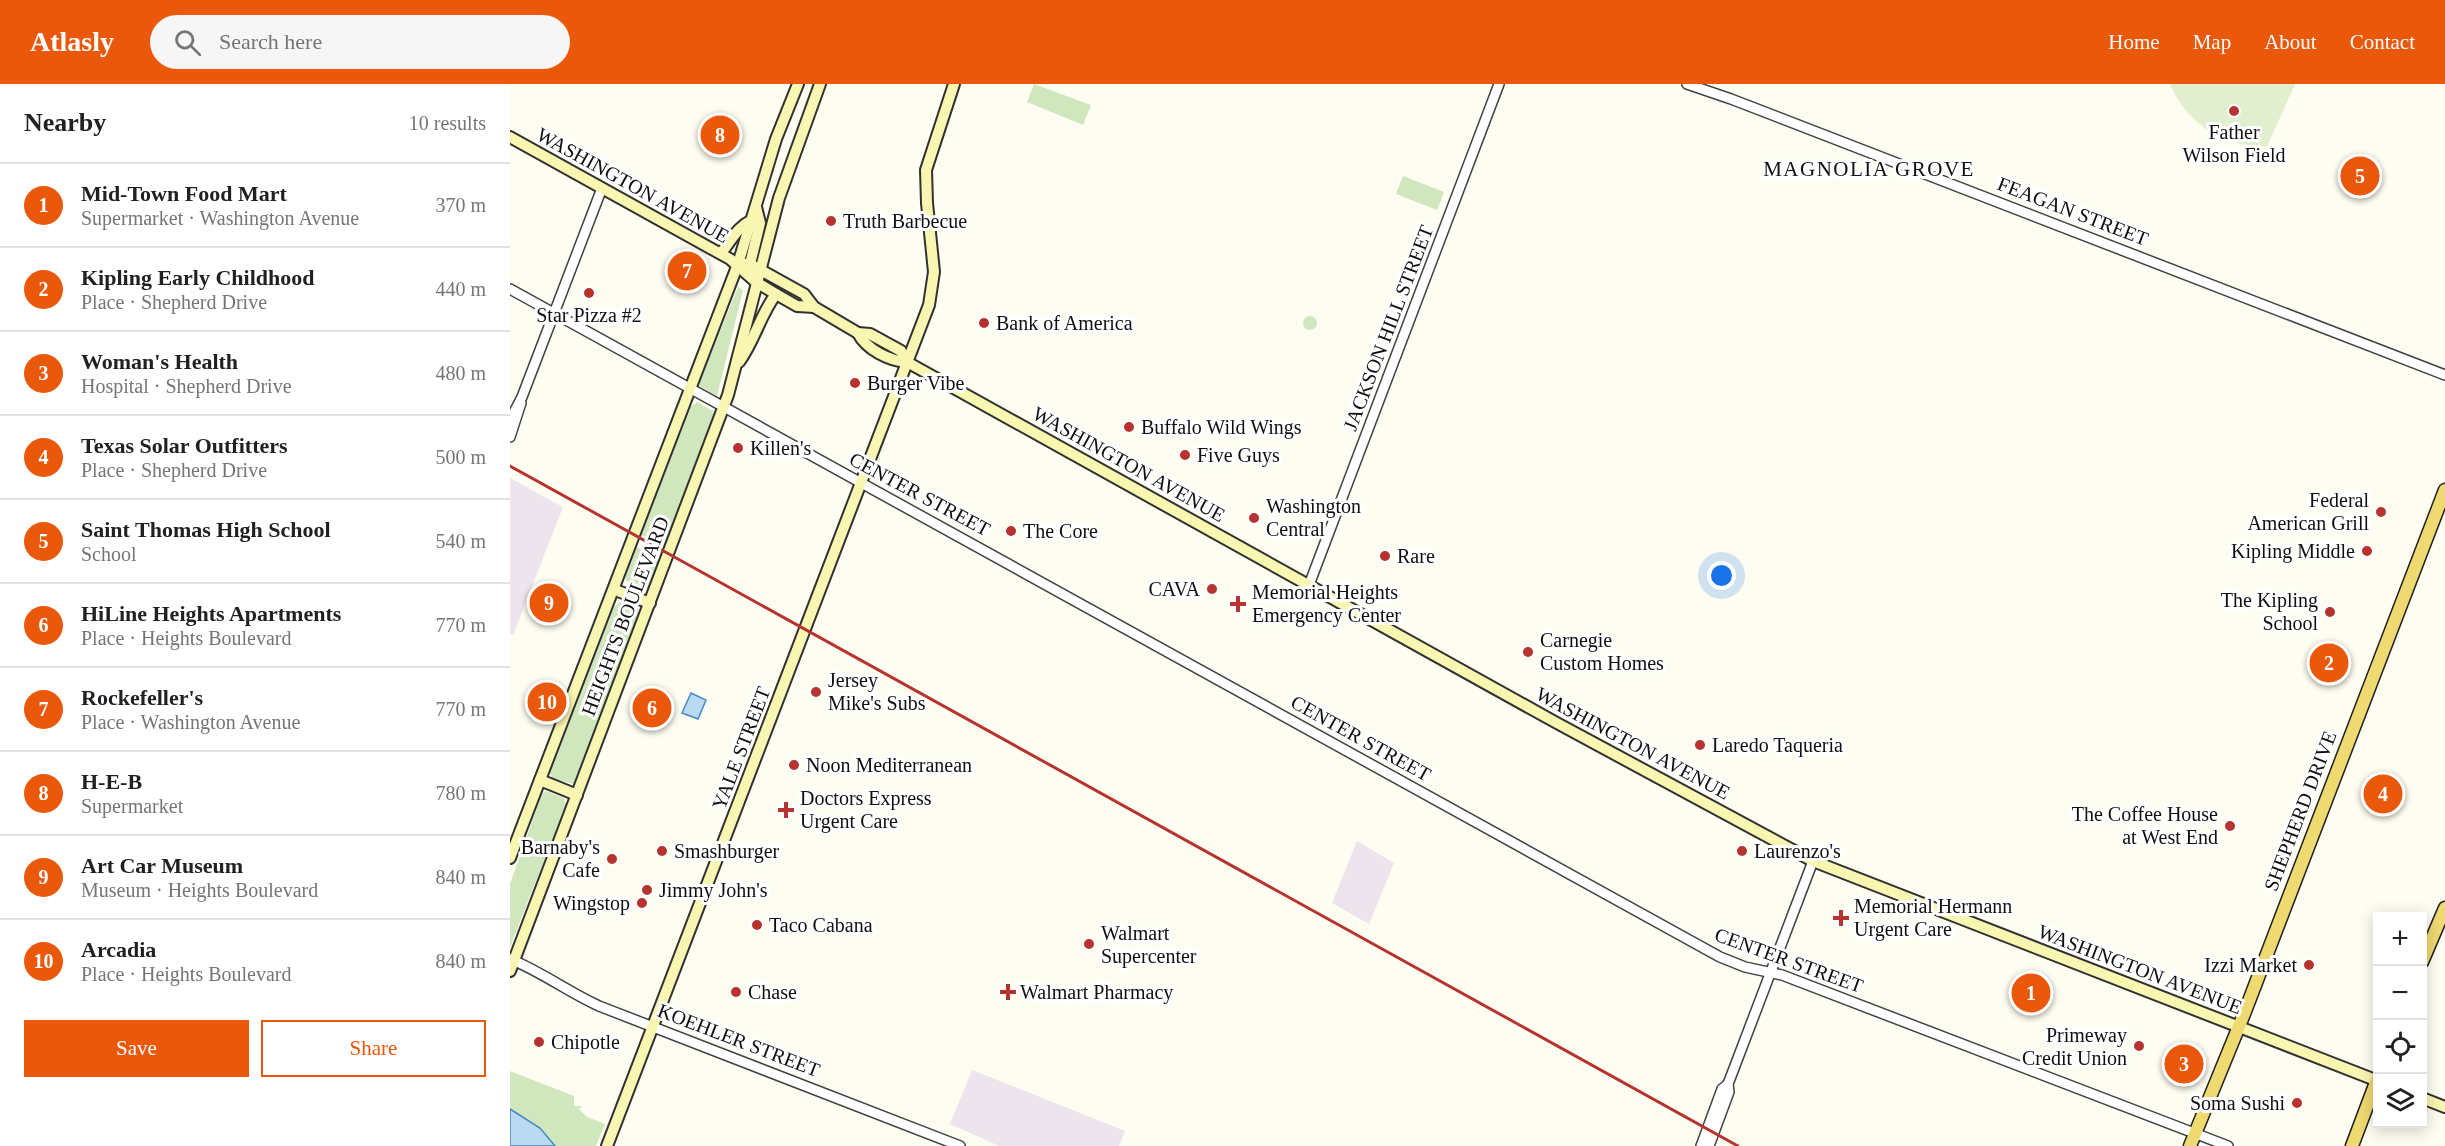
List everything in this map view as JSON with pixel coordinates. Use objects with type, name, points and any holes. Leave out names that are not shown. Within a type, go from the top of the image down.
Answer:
[{"type":"main road","name":"HEIGHTS BOULEVARD","points":[[510,858],[615,590],[738,264],[776,139],[798,84]]},
{"type":"main road","points":[[755,267],[794,150],[820,84]]},
{"type":"main road","name":"YALE STREET","points":[[607,1146],[929,305],[934,272],[926,170],[954,84]]},
{"type":"main road","name":"WASHINGTON AVENUE","points":[[510,137],[721,253],[738,264],[756,282],[797,306],[814,307]]},
{"type":"main road","points":[[756,205],[760,223],[755,267],[756,282]]},
{"type":"main road","points":[[721,253],[734,238],[738,226],[752,220]]},
{"type":"main road","name":"WASHINGTON AVENUE","points":[[738,264],[755,267],[804,294],[814,307],[858,333],[863,343],[896,361],[907,362],[1813,861],[2373,1077]]},
{"type":"main road","name":"HEIGHTS BOULEVARD","points":[[511,963],[577,795],[723,407],[736,367],[756,282]]},
{"type":"main road","points":[[736,367],[752,345],[766,308],[776,294]]},
{"type":"main road","name":"SHEPHERD DRIVE","points":[[2190,1146],[2239,1027],[2445,490]]},
{"type":"main road","points":[[615,590],[650,603]]},
{"type":"main road","points":[[540,780],[577,795]]},
{"type":"main road","points":[[2427,950],[2445,908]]},
{"type":"main road","points":[[2352,1146],[2373,1090]]},
{"type":"main road","points":[[2427,1100],[2445,1107]]},
{"type":"street","name":"JACKSON HILL STREET","points":[[1309,585],[1499,84]]},
{"type":"street","name":"FEAGAN STREET","points":[[1687,84],[2445,375]]},
{"type":"street","points":[[510,420],[522,398],[602,188]]},
{"type":"street","name":"CENTER STREET","points":[[510,289],[1133,631],[1719,957],[1770,974],[1782,975],[2228,1146]]},
{"type":"street","points":[[510,437],[520,413],[522,398]]},
{"type":"street","points":[[1709,1146],[1729,1092],[1728,1084],[1813,861]]},
{"type":"street","name":"KOEHLER STREET","points":[[511,963],[533,968],[577,996],[960,1146]]},
{"type":"street","points":[[1701,1146],[1722,1089],[1728,1084]]},
{"type":"shaded area","points":[[510,478],[563,507],[513,635],[510,634]]},
{"type":"shaded area","points":[[1357,841],[1394,863],[1369,924],[1332,903]]},
{"type":"shaded area","points":[[972,1070],[1125,1131],[1119,1146],[999,1146],[950,1124]]},
{"type":"green space","points":[[1034,84],[1091,105],[1083,125],[1027,102]]},
{"type":"green space","name":"Father Wilson Field","points":[[2170,84],[2295,84],[2267,147],[2236,142],[2209,130],[2186,111]]},
{"type":"green space","points":[[1403,176],[1444,192],[1437,210],[1396,194]]},
{"type":"green space","points":[[738,287],[743,290],[717,396],[700,386],[699,383]]},
{"type":"green space","points":[[1310,316],[1315,318],[1317,323],[1315,328],[1310,330],[1305,328],[1303,323],[1305,318]]},
{"type":"green space","points":[[697,402],[713,411],[714,420],[665,548],[641,535],[691,406]]},
{"type":"green space","points":[[637,547],[660,560],[650,586],[646,589],[628,583],[625,578]]},
{"type":"green space","points":[[621,601],[638,609],[639,615],[574,784],[553,779],[550,773],[614,607]]},
{"type":"green space","points":[[546,791],[564,798],[566,805],[510,947],[510,884],[542,794]]},
{"type":"green space","points":[[510,1071],[574,1096],[574,1106],[582,1106],[579,1109],[587,1117],[605,1124],[596,1146],[555,1146],[540,1128],[510,1109]]},
{"type":"water","points":[[691,693],[706,700],[698,719],[682,713]]},
{"type":"water","points":[[510,1109],[540,1128],[555,1146],[510,1146]]},
{"type":"railway","points":[[510,466],[1738,1146]]},
{"type":"place","name":"Father Wilson Field","points":[[2234,111]]},
{"type":"place","name":"H-E-B","points":[[720,135]]},
{"type":"place","name":"Saint Thomas High School","points":[[2360,176]]},
{"type":"place","name":"Truth Barbecue","points":[[831,221]]},
{"type":"place","name":"Rockefeller's","points":[[687,271]]},
{"type":"place","name":"Star Pizza #2","points":[[589,293]]},
{"type":"place","name":"Bank of America","points":[[984,323]]},
{"type":"place","name":"Burger Vibe","points":[[855,383]]},
{"type":"place","name":"Buffalo Wild Wings","points":[[1129,427]]},
{"type":"place","name":"Killen's","points":[[738,448]]},
{"type":"place","name":"Five Guys","points":[[1185,455]]},
{"type":"place","name":"Federal American Grill","points":[[2381,512]]},
{"type":"place","name":"Washington Central","points":[[1254,518]]},
{"type":"place","name":"The Core","points":[[1011,531]]},
{"type":"place","name":"Kipling Middle","points":[[2367,551]]},
{"type":"place","name":"Rare","points":[[1385,556]]},
{"type":"place","name":"CAVA","points":[[1212,589]]},
{"type":"place","name":"Art Car Museum","points":[[549,603]]},
{"type":"place","name":"Memorial Heights Emergency Center","points":[[1238,604]]},
{"type":"place","name":"The Kipling School","points":[[2330,612]]},
{"type":"place","name":"Carnegie Custom Homes","points":[[1528,652]]},
{"type":"place","name":"Kipling Early Childhood","points":[[2329,663]]},
{"type":"place","name":"Jersey Mike's Subs","points":[[816,692]]},
{"type":"place","name":"Arcadia","points":[[547,702]]},
{"type":"place","name":"HiLine Heights Apartments","points":[[652,708]]},
{"type":"place","name":"Laredo Taqueria","points":[[1700,745]]},
{"type":"place","name":"Noon Mediterranean","points":[[794,765]]},
{"type":"place","name":"Texas Solar Outfitters","points":[[2383,794]]},
{"type":"place","name":"Doctors Express Urgent Care","points":[[786,810]]},
{"type":"place","name":"The Coffee House at West End","points":[[2230,826]]},
{"type":"place","name":"Smashburger","points":[[662,851]]},
{"type":"place","name":"Laurenzo's","points":[[1742,851]]},
{"type":"place","name":"Barnaby's Cafe","points":[[612,859]]},
{"type":"place","name":"Jimmy John's","points":[[647,890]]},
{"type":"place","name":"Wingstop","points":[[642,903]]},
{"type":"place","name":"Memorial Hermann Urgent Care","points":[[1841,918]]},
{"type":"place","name":"Taco Cabana","points":[[757,925]]},
{"type":"place","name":"Walmart Supercenter","points":[[1089,944]]},
{"type":"place","name":"Izzi Market","points":[[2309,965]]},
{"type":"place","name":"Chase","points":[[736,992]]},
{"type":"place","name":"Walmart Pharmacy","points":[[1008,992]]},
{"type":"place","name":"Mid-Town Food Mart","points":[[2031,993]]},
{"type":"place","name":"Chipotle","points":[[539,1042]]},
{"type":"place","name":"Primeway Credit Union","points":[[2139,1046]]},
{"type":"place","name":"Woman's Health","points":[[2184,1064]]},
{"type":"place","name":"Soma Sushi","points":[[2297,1103]]},
{"type":"district","name":"MAGNOLIA GROVE","points":[[1869,169]]}]
